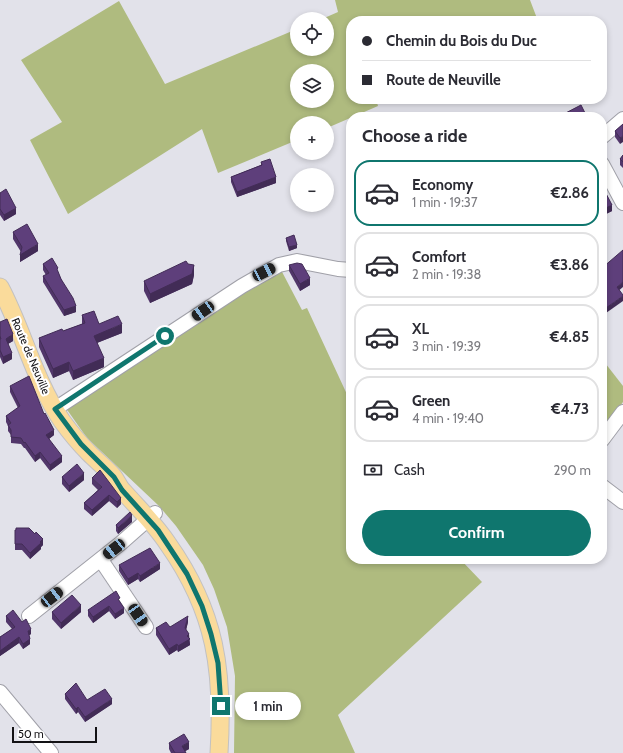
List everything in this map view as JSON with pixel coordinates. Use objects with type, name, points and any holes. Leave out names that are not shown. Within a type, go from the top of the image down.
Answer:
[{"type":"main road","name":"Route de Neuville","points":[[0,287],[40,379],[55,409],[81,444],[114,477],[122,490],[152,516],[176,541],[195,571],[211,604],[224,652],[229,683],[227,753]]},
{"type":"main road","name":"Route de Neuville","points":[[152,516],[187,574],[202,606],[211,634],[218,663],[221,695],[219,753]]},
{"type":"street","points":[[607,133],[623,119]]},
{"type":"street","points":[[607,173],[623,203]]},
{"type":"street","points":[[55,409],[242,286],[279,265],[297,261],[346,270]]},
{"type":"street","points":[[607,433],[623,412]]},
{"type":"street","points":[[607,490],[623,502]]},
{"type":"street","points":[[28,616],[101,560],[152,516]]},
{"type":"street","points":[[101,560],[146,627]]},
{"type":"street","points":[[0,692],[51,753]]},
{"type":"green space","points":[[335,0],[530,0],[536,16],[346,16],[346,104],[377,104],[378,106],[364,112],[346,112],[346,120],[334,125],[334,116],[290,116],[290,143],[218,173],[202,129],[68,214],[30,140],[62,122],[21,60],[119,1],[165,84],[290,32],[290,56],[334,56],[334,14],[338,12]]},
{"type":"green space","points":[[280,268],[302,310],[307,308],[346,392],[346,564],[465,564],[482,582],[338,715],[355,753],[234,753],[235,676],[227,627],[214,589],[203,565],[176,526],[159,506],[87,438],[63,404]]},
{"type":"green space","points":[[607,365],[623,386],[623,402],[607,424]]},
{"type":"building","points":[[581,105],[584,112],[568,112]]},
{"type":"building","points":[[623,124],[623,136],[620,138],[615,131]]},
{"type":"building","points":[[623,155],[623,162],[620,159]]},
{"type":"building","points":[[270,159],[276,177],[237,192],[231,177],[262,165],[261,162]]},
{"type":"building","points":[[6,189],[16,208],[4,215],[0,209],[0,193]]},
{"type":"building","points":[[607,196],[612,205],[607,208]]},
{"type":"building","points":[[27,224],[38,244],[20,255],[22,247],[13,232]]},
{"type":"building","points":[[294,235],[297,245],[289,247],[286,238]]},
{"type":"building","points":[[623,250],[623,282],[617,287],[623,296],[607,307],[607,264]]},
{"type":"building","points":[[52,258],[58,268],[57,269],[61,279],[73,298],[76,306],[64,310],[43,276],[49,273],[43,264]]},
{"type":"building","points":[[186,261],[188,264],[194,265],[192,274],[150,294],[144,281]]},
{"type":"building","points":[[297,263],[302,264],[310,278],[300,284],[289,265]]},
{"type":"building","points":[[94,311],[99,324],[118,316],[122,324],[94,336],[104,358],[73,371],[69,362],[53,369],[39,338],[62,329],[63,331],[85,323],[82,315]]},
{"type":"building","points":[[7,319],[13,334],[6,339],[12,353],[3,357],[0,350],[0,322]]},
{"type":"building","points":[[29,376],[44,414],[45,413],[54,430],[46,435],[62,456],[50,465],[40,452],[35,456],[21,438],[11,437],[11,430],[8,425],[11,423],[6,416],[20,406],[10,386]]},
{"type":"building","points":[[77,464],[84,473],[69,486],[62,477]]},
{"type":"building","points":[[100,470],[121,498],[117,502],[109,495],[92,510],[84,503],[102,487],[92,478]]},
{"type":"building","points":[[130,512],[132,515],[118,528],[116,525]]},
{"type":"building","points":[[16,528],[29,528],[35,534],[36,532],[43,539],[40,542],[41,543],[30,553],[22,544],[15,544]]},
{"type":"building","points":[[150,548],[160,563],[140,576],[138,573],[128,579],[119,565]]},
{"type":"building","points":[[116,591],[120,598],[118,599],[124,608],[115,614],[109,606],[93,617],[88,610]]},
{"type":"building","points":[[72,595],[81,605],[61,623],[52,612]]},
{"type":"building","points":[[13,610],[22,622],[26,619],[31,629],[28,631],[30,639],[23,644],[19,637],[0,651],[0,637],[15,627],[6,616]]},
{"type":"building","points":[[188,616],[185,628],[189,634],[187,636],[190,639],[169,649],[156,628],[166,622],[170,627]]},
{"type":"building","points":[[76,683],[87,700],[105,689],[112,699],[85,717],[78,707],[76,709],[65,694]]},
{"type":"building","points":[[184,734],[189,742],[182,746],[186,753],[175,753],[169,743]]},
{"type":"route","points":[[165,336],[55,409],[62,421],[81,444],[114,477],[122,490],[149,518],[178,558],[187,574],[206,615],[216,653],[221,706]]}]
